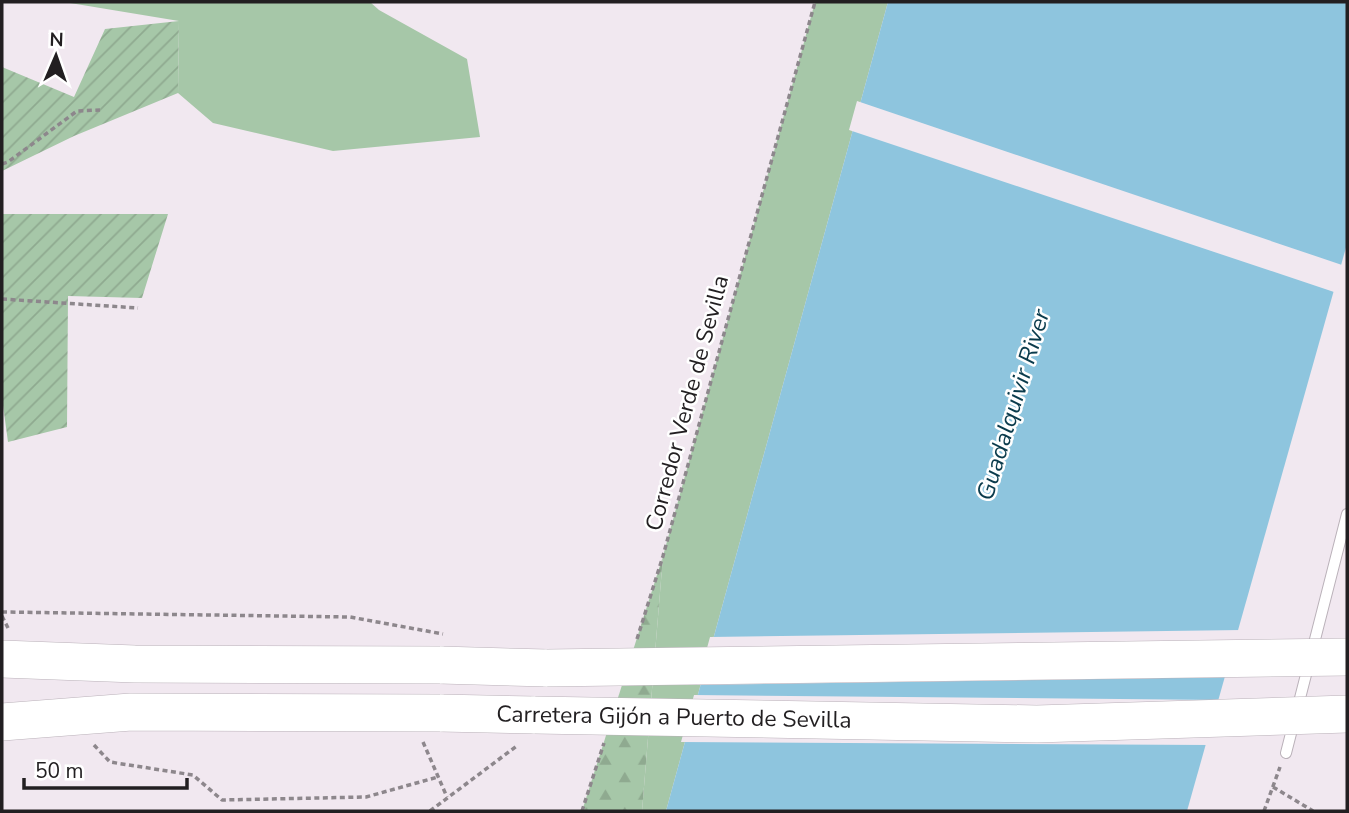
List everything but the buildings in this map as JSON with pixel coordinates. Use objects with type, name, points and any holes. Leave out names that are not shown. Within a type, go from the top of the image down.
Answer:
[{"type":"highway","name":"Carretera Gijón a Puerto de Sevilla","points":[[8,649],[135,664],[447,651],[547,668],[1347,657]]},
{"type":"highway","name":"Carretera Gijón a Puerto de Sevilla","points":[[2,722],[131,712],[440,713],[526,729],[1037,724],[1347,714]]},
{"type":"highway","points":[[1037,724],[1347,730]]},
{"type":"lane","points":[[1286,753],[1347,514]]},
{"type":"path","name":"Corredor Verde de Sevilla","points":[[635,645],[663,556],[816,2]]},
{"type":"path","points":[[2,164],[77,111],[100,110]]},
{"type":"path","points":[[2,299],[138,308]]},
{"type":"path","points":[[8,649],[2,614],[350,617],[447,651]]},
{"type":"path","points":[[430,811],[526,729]]},
{"type":"path","points":[[582,811],[607,735]]},
{"type":"path","points":[[93,743],[110,762],[193,775],[222,800],[366,797],[438,777]]},
{"type":"path","points":[[1264,811],[1286,753]]},
{"type":"path","points":[[1273,787],[1313,811]]},
{"type":"green space","points":[[64,2],[370,2],[379,10],[467,59],[480,137],[333,151],[213,123],[178,93],[179,21]]},
{"type":"green space","points":[[815,2],[888,2],[666,811],[642,811],[663,556]]},
{"type":"green space","points":[[179,21],[178,93],[74,136],[2,171],[2,67],[74,97],[105,29]]},
{"type":"green space","points":[[2,214],[168,214],[142,298],[68,296],[67,427],[8,442],[2,398]]},
{"type":"green space","points":[[663,556],[642,811],[582,811]]},
{"type":"water","name":"Guadalquivir River","points":[[888,2],[1347,2],[1347,244],[1187,811],[666,811]]},
{"type":"pier","points":[[857,101],[1345,266],[1337,293],[849,130]]},
{"type":"pier","points":[[1242,630],[1228,677],[697,685],[710,637]]},
{"type":"pier","points":[[694,695],[1222,700],[1209,745],[681,742]]}]
